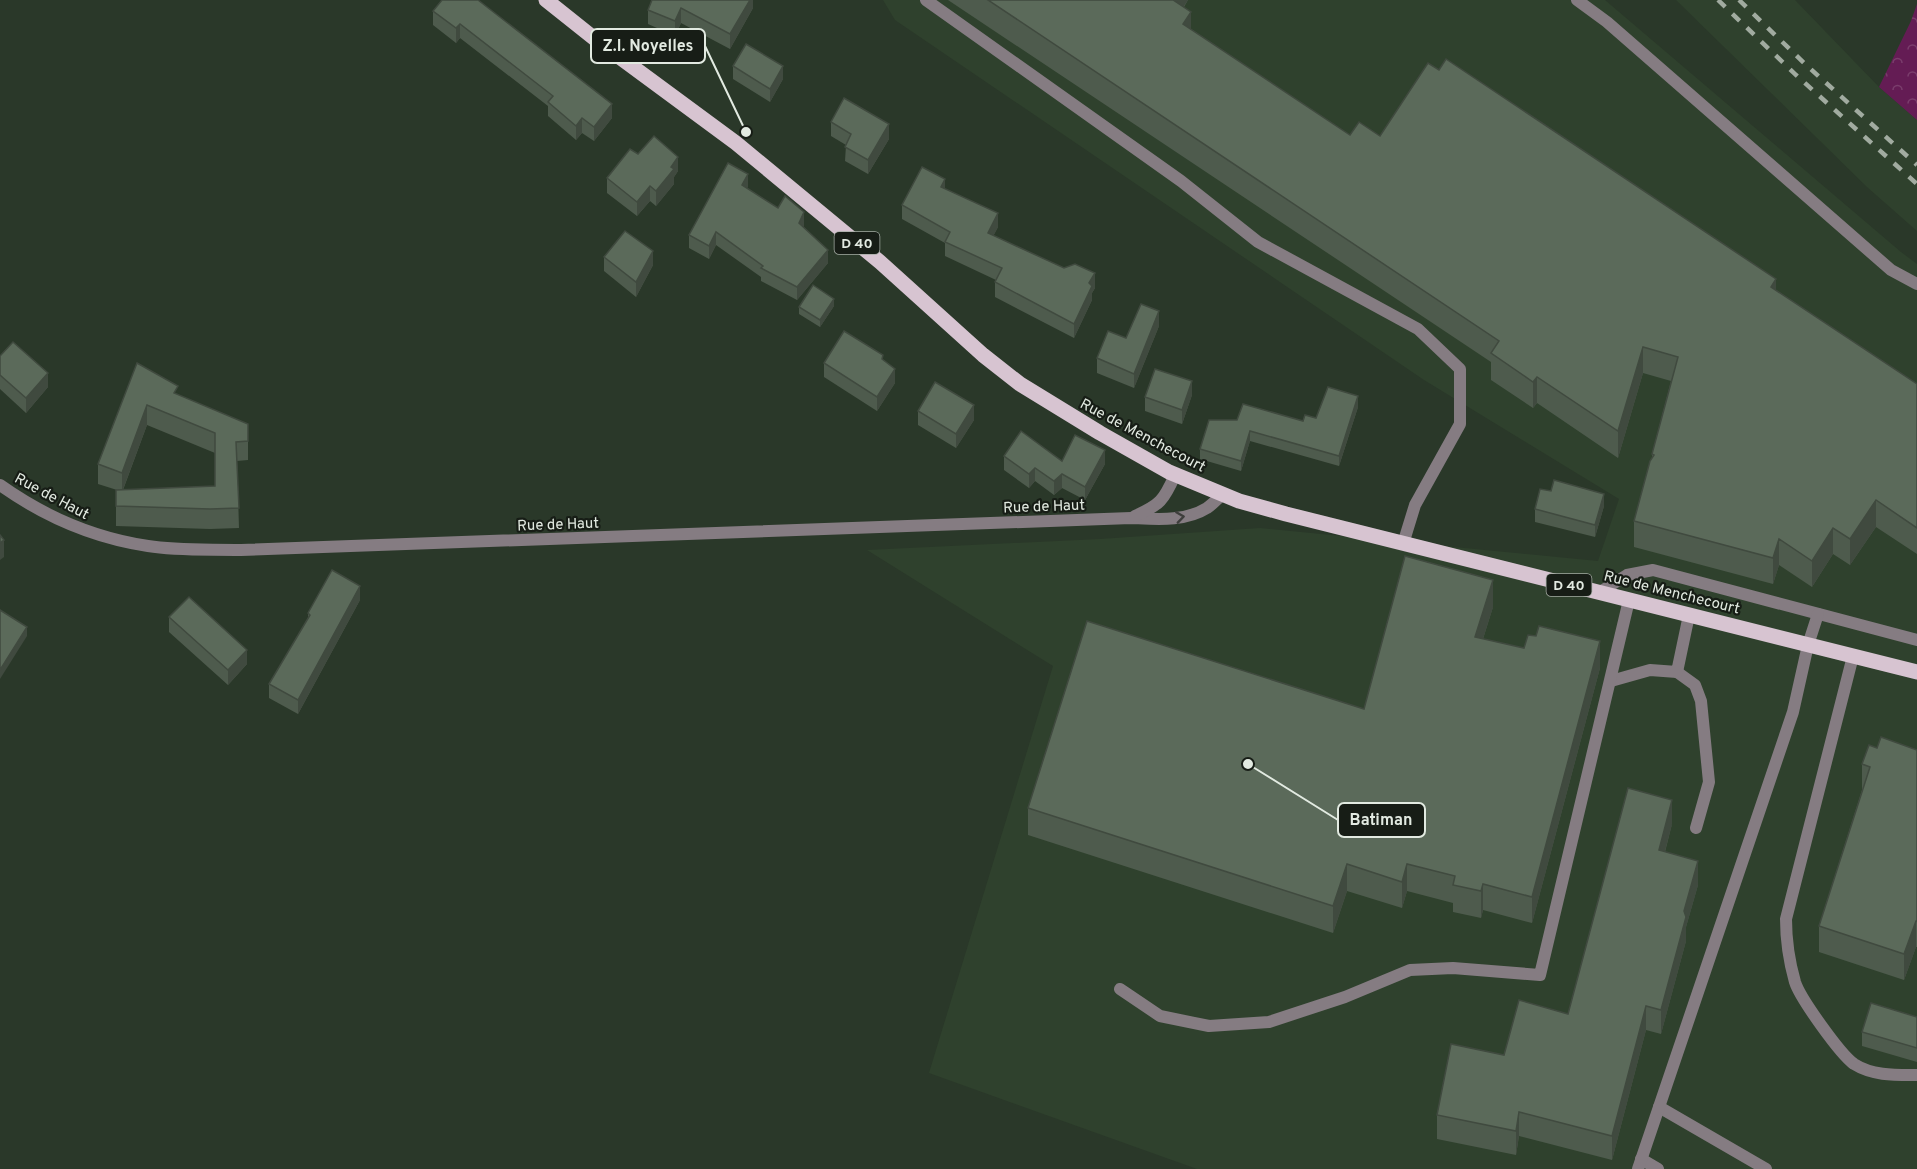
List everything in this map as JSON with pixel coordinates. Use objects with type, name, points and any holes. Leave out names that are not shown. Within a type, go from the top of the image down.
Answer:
[{"type":"main road","name":"Rue de Menchecourt","points":[[546,0],[800,194],[983,355],[1020,384],[1175,475],[1222,495],[1286,514],[1917,672]]},
{"type":"street","points":[[927,0],[1181,181],[1258,242],[1419,329],[1460,369],[1460,424],[1415,505],[1403,544]]},
{"type":"street","points":[[1577,0],[1607,22],[1891,270],[1917,284]]},
{"type":"street","name":"Rue de Haut","points":[[1131,518],[1150,509],[1166,497],[1175,475]]},
{"type":"street","name":"Rue de Haut","points":[[0,485],[70,526],[103,537],[150,547],[241,550],[1131,518],[1162,519],[1190,515],[1208,508],[1222,495]]},
{"type":"street","points":[[1600,592],[1627,575],[1653,570],[1917,640]]},
{"type":"street","points":[[1120,989],[1160,1016],[1209,1026],[1269,1022],[1345,997],[1410,970],[1454,968],[1540,975],[1629,600]]},
{"type":"street","points":[[1658,1169],[1640,1164],[1793,712],[1808,645],[1818,614]]},
{"type":"street","points":[[1677,672],[1689,615]]},
{"type":"street","points":[[1852,656],[1786,919],[1787,948],[1796,985],[1836,1047],[1855,1065],[1883,1074],[1917,1075]]},
{"type":"street","points":[[1611,681],[1650,670],[1677,672],[1695,685],[1701,701],[1709,782],[1696,828]]},
{"type":"street","points":[[1659,1107],[1766,1169]]},
{"type":"shaded area","points":[[883,0],[1605,0],[1917,264],[1917,1169],[1197,1169],[929,1073],[1053,666],[867,550],[1100,539],[1260,528],[1598,561],[1619,499],[1424,380],[895,20]]},
{"type":"shaded area","points":[[1676,0],[1795,0],[1879,87],[1917,120],[1917,231],[1867,187]]},
{"type":"green space","points":[[1917,4],[1917,120],[1879,87]]},
{"type":"building","points":[[442,0],[478,0],[612,104],[594,127],[582,118],[576,126],[548,102],[553,96],[460,24],[456,28],[433,11]]},
{"type":"building","points":[[652,0],[750,0],[730,34],[681,8],[675,21],[648,10]]},
{"type":"building","points":[[988,0],[1173,0],[1191,12],[1183,24],[1350,135],[1359,122],[1380,136],[1428,63],[1439,70],[1446,59],[1776,279],[1771,287],[1917,384],[1917,528],[1876,500],[1850,539],[1833,528],[1812,561],[1779,539],[1773,558],[1634,521],[1650,461],[1654,455],[1652,454],[1678,357],[1643,347],[1618,431],[1537,377],[1533,382],[1491,353],[1499,341]]},
{"type":"building","points":[[746,44],[783,66],[770,89],[733,66]]},
{"type":"building","points":[[844,98],[889,124],[868,160],[845,147],[851,134],[831,122]]},
{"type":"building","points":[[654,136],[678,157],[671,167],[674,169],[656,191],[650,186],[637,202],[607,178],[630,149],[638,154]]},
{"type":"building","points":[[728,163],[748,174],[742,185],[778,208],[785,196],[804,212],[799,223],[828,250],[797,287],[761,268],[763,266],[716,232],[709,246],[689,235]]},
{"type":"building","points":[[922,167],[945,179],[941,187],[998,213],[988,233],[1064,268],[1075,264],[1095,273],[1089,283],[1092,286],[1074,324],[995,282],[1002,268],[945,242],[950,232],[902,205]]},
{"type":"building","points":[[625,231],[653,251],[636,282],[604,257]]},
{"type":"building","points":[[813,285],[834,299],[820,320],[799,307]]},
{"type":"building","points":[[1141,304],[1159,311],[1134,374],[1097,358],[1108,331],[1126,338]]},
{"type":"building","points":[[844,331],[883,355],[882,359],[895,369],[877,397],[824,363]]},
{"type":"building","points":[[13,342],[48,373],[26,398],[0,375],[0,356]]},
{"type":"building","points":[[137,363],[178,386],[174,393],[248,424],[248,441],[236,442],[239,508],[116,506],[116,490],[215,486],[215,433],[147,405],[122,473],[98,464]]},
{"type":"building","points":[[1155,369],[1192,381],[1182,410],[1145,397]]},
{"type":"building","points":[[935,382],[974,405],[956,434],[918,411]]},
{"type":"building","points":[[1328,387],[1358,396],[1339,456],[1250,431],[1241,461],[1200,449],[1209,420],[1237,420],[1243,404],[1303,421],[1305,415],[1316,418]]},
{"type":"building","points":[[1021,431],[1062,461],[1075,435],[1105,450],[1085,487],[1062,474],[1054,481],[1035,468],[1029,474],[1004,456]]},
{"type":"building","points":[[1554,480],[1604,494],[1595,525],[1535,509],[1540,489],[1551,491]]},
{"type":"building","points":[[1405,556],[1493,580],[1475,637],[1524,648],[1528,635],[1536,636],[1539,626],[1600,641],[1532,897],[1483,884],[1481,891],[1453,885],[1455,876],[1407,864],[1402,882],[1347,864],[1333,906],[1028,808],[1087,621],[1364,709]]},
{"type":"building","points":[[332,570],[360,586],[298,700],[269,684],[310,615],[308,613]]},
{"type":"building","points":[[189,597],[247,650],[228,670],[169,617]]},
{"type":"building","points":[[0,610],[27,627],[0,670]]},
{"type":"building","points":[[1881,737],[1917,750],[1917,921],[1904,954],[1819,926],[1870,767],[1862,764],[1869,745],[1877,748]]},
{"type":"building","points":[[1628,788],[1672,800],[1659,850],[1698,861],[1684,911],[1686,917],[1661,1010],[1646,1006],[1612,1136],[1519,1112],[1516,1131],[1437,1115],[1451,1044],[1504,1055],[1519,1000],[1568,1014]]},
{"type":"building","points":[[1871,1003],[1917,1017],[1917,1048],[1862,1032]]},
{"type":"railway","points":[[1718,0],[1796,75],[1917,184]]},
{"type":"railway","points":[[1739,0],[1804,63],[1917,165]]},
{"type":"place","name":"Z.I. Noyelles","points":[[746,132]]},
{"type":"place","name":"Batiman","points":[[1248,764]]}]
